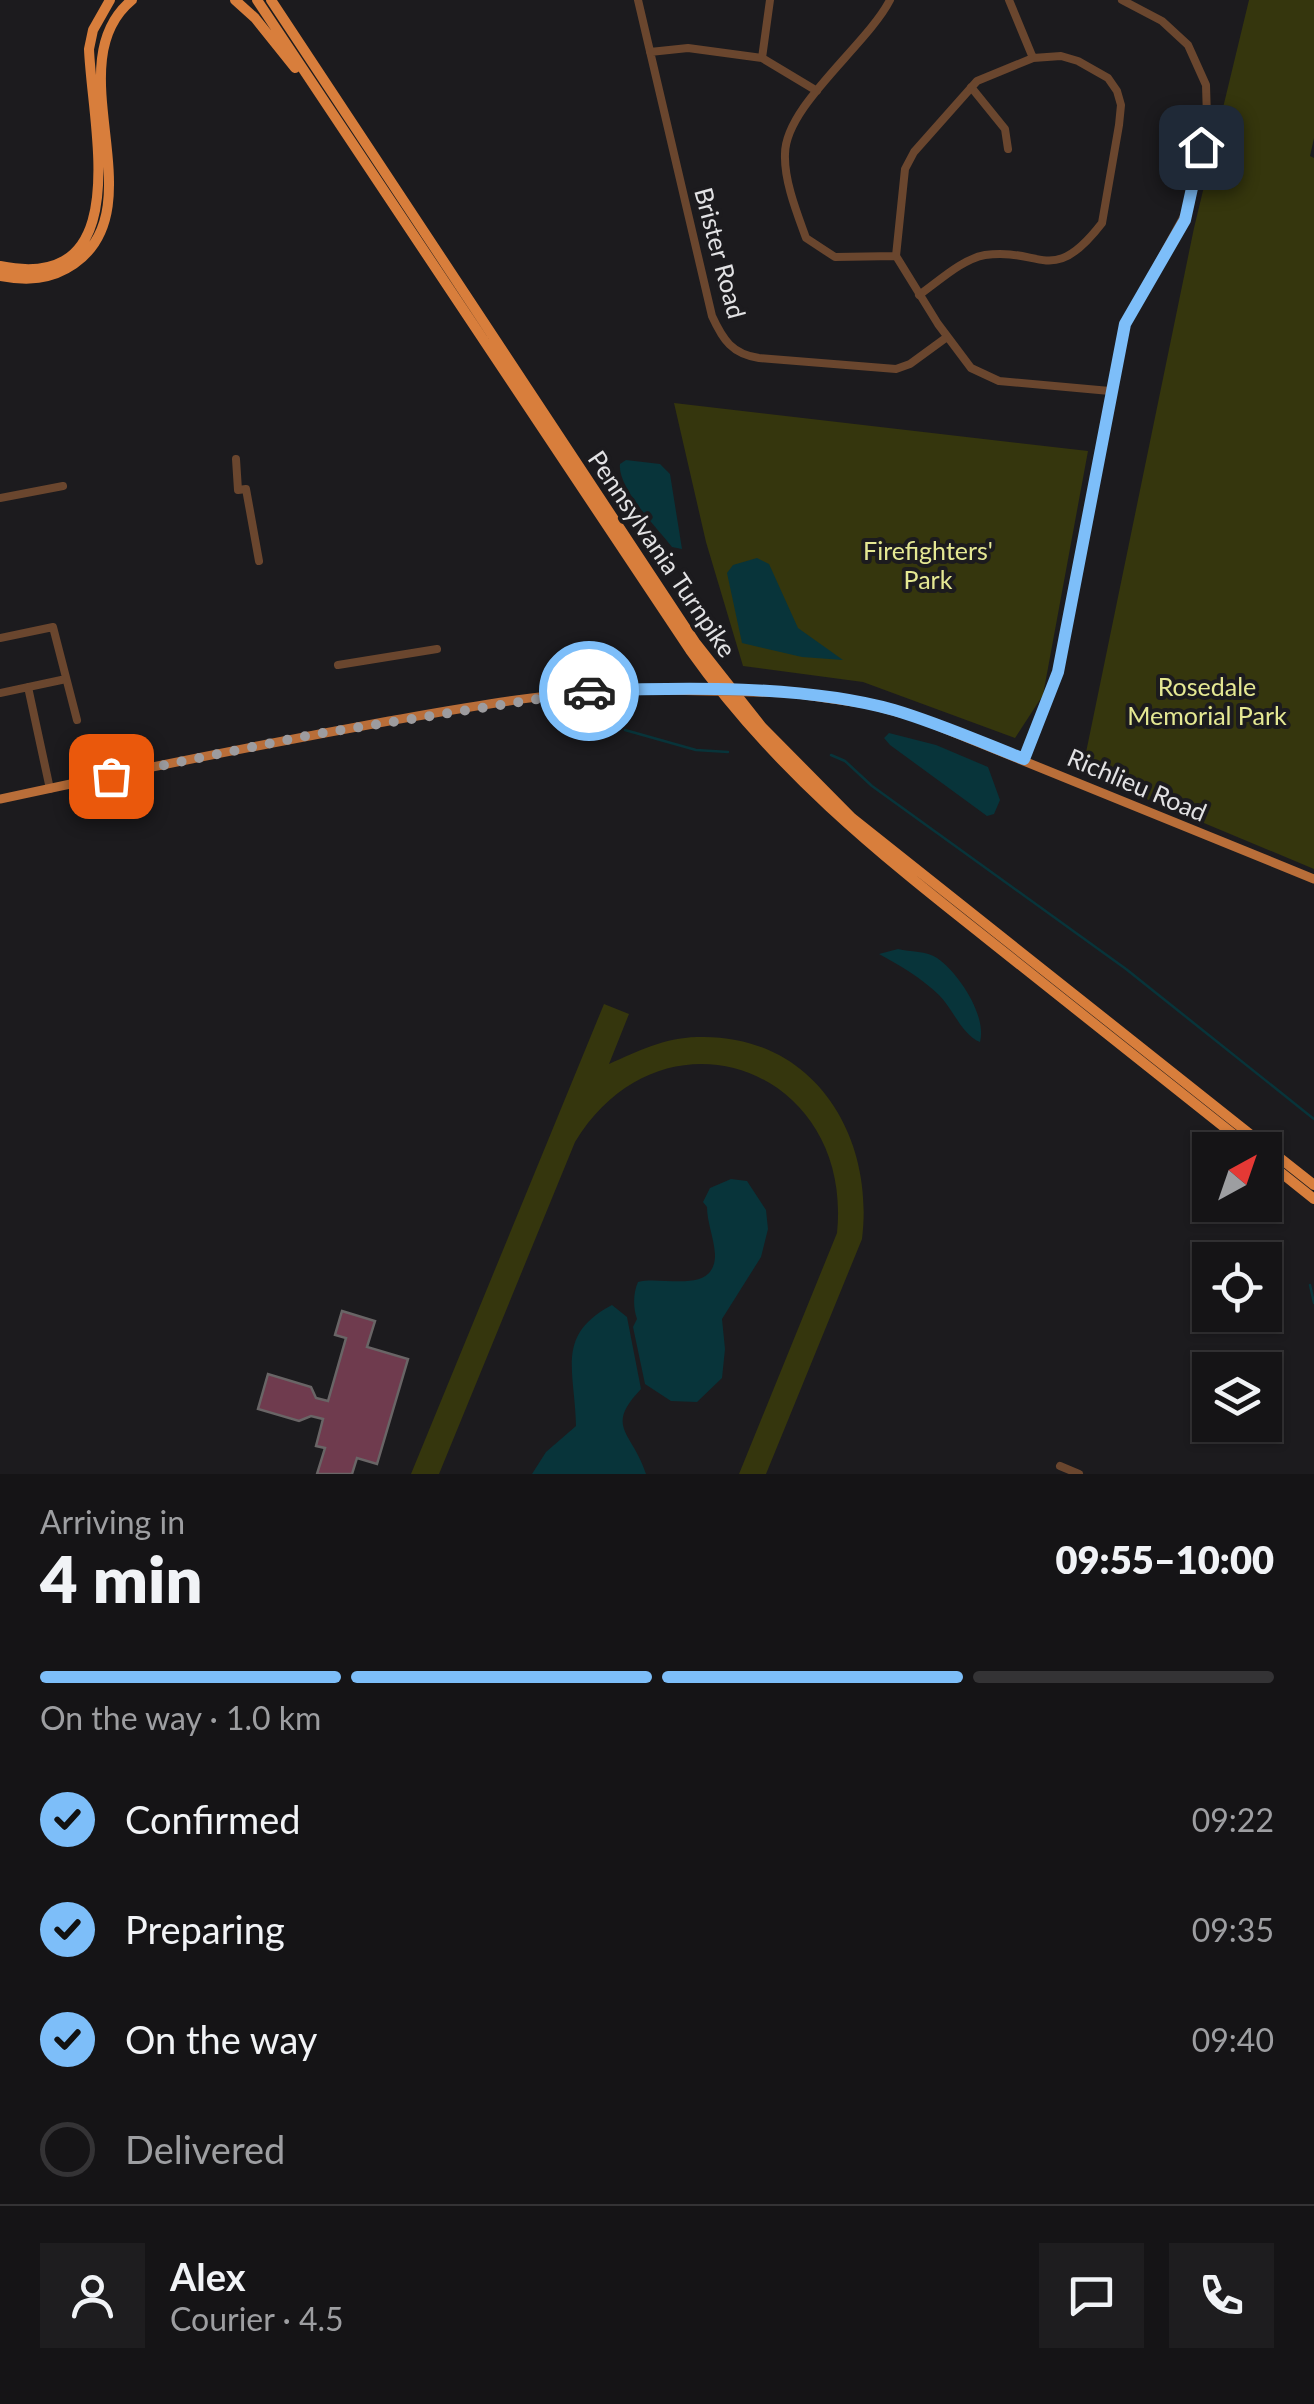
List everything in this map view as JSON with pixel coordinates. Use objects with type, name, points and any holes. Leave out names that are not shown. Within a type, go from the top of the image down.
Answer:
[{"type":"highway","points":[[0,266],[32,270],[48,267],[66,259],[90,234],[98,204],[88,50],[93,30],[110,0]]},
{"type":"highway","points":[[0,276],[48,277],[80,260],[100,236],[108,200],[102,76],[105,42],[109,28],[132,0]]},
{"type":"highway","points":[[234,0],[270,36],[353,144]]},
{"type":"highway","name":"Pennsylvania Turnpike","points":[[258,0],[690,650],[774,756],[868,845],[1229,1132]]},
{"type":"highway","name":"Pennsylvania Turnpike","points":[[270,0],[687,629],[762,728],[852,818],[1314,1185]]},
{"type":"highway","points":[[1282,1174],[1314,1199]]},
{"type":"main road","name":"Richlieu Road","points":[[0,799],[285,740],[545,695],[662,690],[791,694],[892,710],[1024,759],[1314,879]]},
{"type":"street","name":"Brister Road","points":[[638,0],[712,316],[730,347],[742,356],[896,369],[910,364],[947,336]]},
{"type":"street","points":[[762,58],[770,0]]},
{"type":"street","points":[[890,0],[871,32],[817,91],[795,122],[784,154],[806,238],[835,257],[896,256]]},
{"type":"street","points":[[1009,0],[1032,58]]},
{"type":"street","points":[[1024,759],[1058,672],[1125,324],[1190,206],[1208,107],[1203,74],[1181,37],[1162,21],[1122,0]]},
{"type":"street","points":[[650,52],[688,48],[762,58],[817,91]]},
{"type":"street","points":[[918,295],[984,256],[1043,263],[1061,259],[1090,238],[1102,223],[1119,125],[1116,91],[1108,78],[1078,61],[1060,56],[1032,58],[971,87],[925,138],[905,169],[896,256],[918,295],[971,368],[998,381],[1110,391]]},
{"type":"street","points":[[971,87],[1005,129],[1008,148]]},
{"type":"street","points":[[236,459],[238,490],[246,489],[259,561]]},
{"type":"street","points":[[0,498],[63,486]]},
{"type":"street","points":[[0,638],[54,627],[77,720]]},
{"type":"street","points":[[338,665],[437,649]]},
{"type":"street","points":[[0,693],[66,679]]},
{"type":"street","points":[[28,687],[50,789]]},
{"type":"street","points":[[1060,1466],[1079,1474]]},
{"type":"green space","name":"Rosedale Memorial Park","points":[[1249,0],[1314,0],[1314,138],[1310,156],[1314,158],[1314,869],[1082,772],[1194,228]]},
{"type":"green space","name":"Firefighters' Park","points":[[674,403],[1088,451],[1043,695],[1015,738],[863,682],[743,666],[706,542]]},
{"type":"green space","points":[[604,1004],[629,1014],[609,1064],[685,1038],[738,1040],[773,1052],[803,1071],[828,1097],[846,1128],[858,1163],[863,1200],[862,1239],[766,1474],[739,1474],[837,1233],[834,1176],[816,1129],[785,1094],[745,1072],[701,1064],[655,1072],[612,1098],[575,1142],[439,1474],[411,1474]]},
{"type":"water","points":[[626,460],[660,464],[670,474],[682,549],[672,547],[631,495],[621,473],[620,464]]},
{"type":"water","points":[[757,558],[769,564],[798,628],[843,660],[802,657],[742,643],[727,573],[733,565]]},
{"type":"water","points":[[889,733],[936,745],[988,767],[1000,800],[994,814],[987,816],[890,745],[884,738]]},
{"type":"water","points":[[898,949],[933,956],[954,974],[975,1008],[980,1042],[968,1034],[932,989],[879,954]]},
{"type":"water","points":[[731,1179],[747,1181],[766,1210],[768,1229],[761,1257],[722,1319],[722,1378],[697,1402],[671,1401],[645,1384],[633,1327],[637,1319],[636,1286],[638,1282],[686,1281],[707,1275],[715,1254],[703,1202],[710,1188]]},
{"type":"water","points":[[612,1305],[627,1317],[641,1389],[624,1413],[624,1430],[646,1474],[532,1474],[546,1452],[576,1426],[572,1371],[575,1342],[594,1317]]},
{"type":"building","points":[[342,1311],[375,1321],[367,1347],[408,1359],[377,1464],[357,1458],[352,1474],[317,1474],[325,1448],[316,1446],[323,1419],[311,1416],[299,1421],[258,1409],[268,1374],[311,1387],[316,1398],[328,1401],[346,1338],[335,1335]]},
{"type":"waterway","points":[[625,730],[696,750],[728,752]]},
{"type":"waterway","points":[[831,755],[845,761],[872,786],[1126,969],[1314,1119]]},
{"type":"waterway","points":[[1310,1285],[1314,1303]]},
{"type":"way so far","points":[[111,776],[316,734],[589,691]]},
{"type":"route","points":[[589,691],[759,692],[834,698],[918,718],[1024,759],[1058,672],[1125,324],[1185,220],[1201,147]]}]
